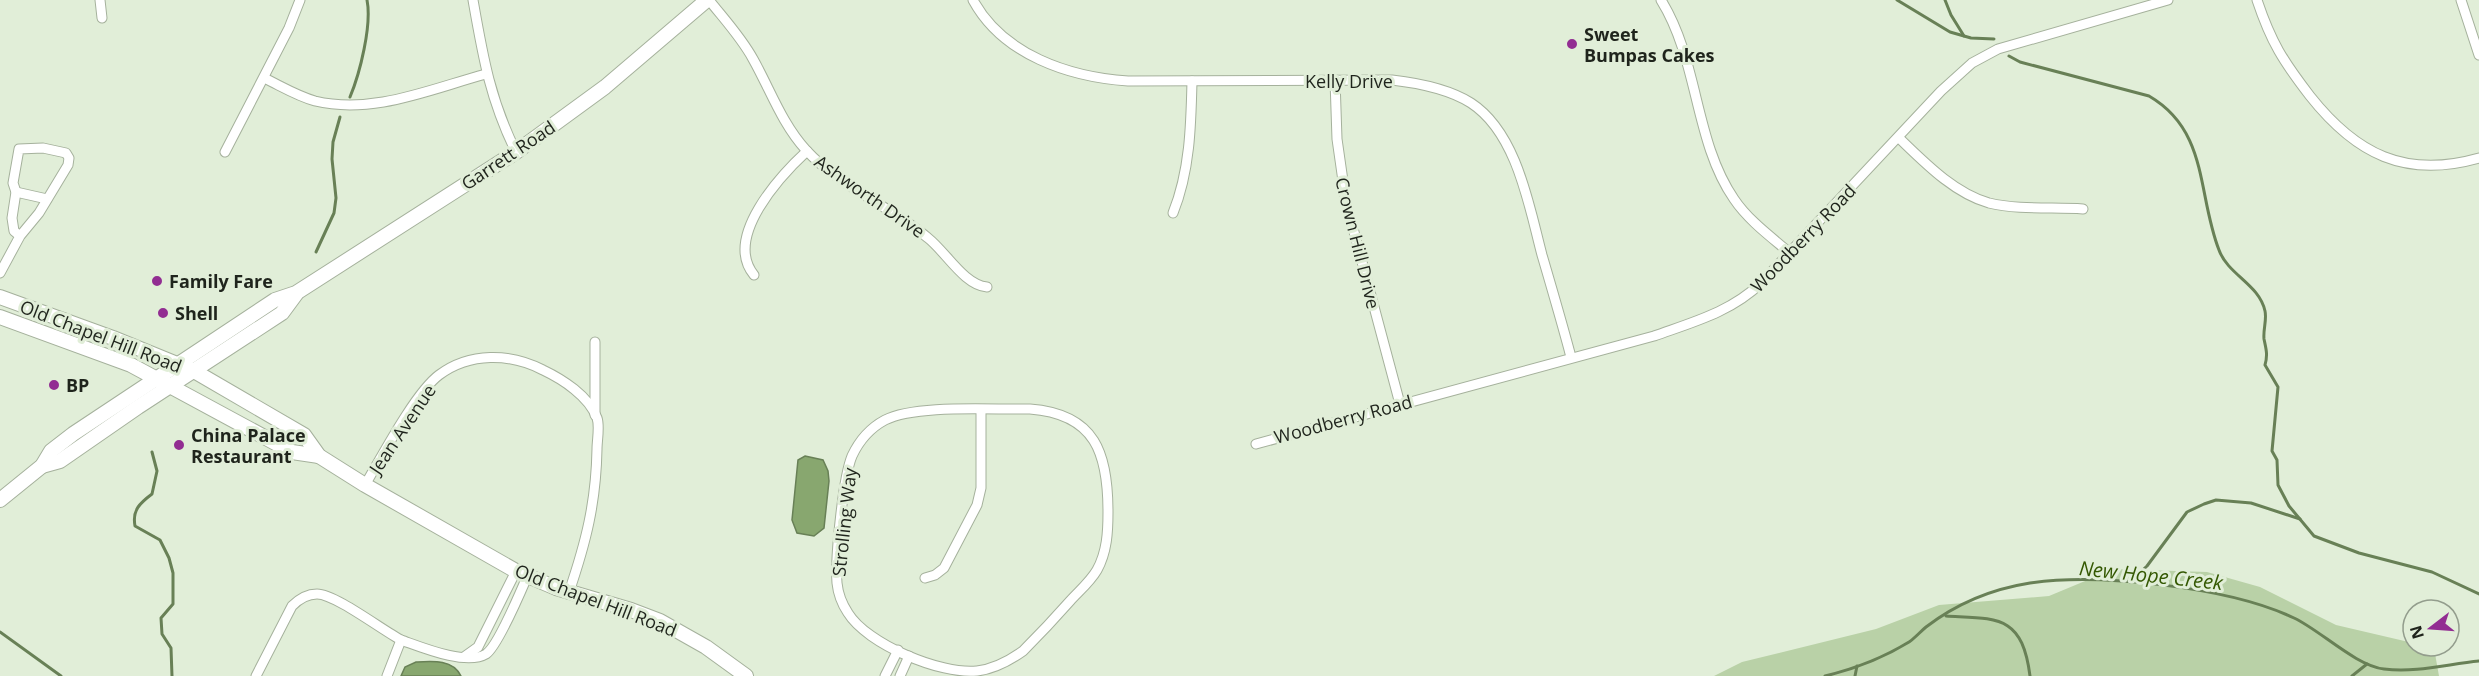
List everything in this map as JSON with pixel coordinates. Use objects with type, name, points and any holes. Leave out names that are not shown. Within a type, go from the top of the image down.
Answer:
[{"type":"main road","name":"Garrett Road","points":[[0,500],[42,466],[51,451],[156,378],[275,300],[296,294],[516,152],[605,87],[708,0]]},
{"type":"main road","name":"Garrett Road","points":[[42,466],[60,461],[282,313],[296,294]]},
{"type":"main road","name":"Old Chapel Hill Road","points":[[0,297],[113,338],[194,371],[304,435],[319,456],[365,485],[522,574],[569,592],[631,610],[670,626],[706,647],[746,676]]},
{"type":"main road","name":"Old Chapel Hill Road","points":[[0,317],[131,365],[292,452],[319,456]]},
{"type":"street","points":[[100,0],[102,18]]},
{"type":"street","points":[[225,152],[264,78],[300,0]]},
{"type":"street","points":[[473,0],[486,74],[502,126],[516,152]]},
{"type":"street","name":"Ashworth Drive","points":[[708,0],[741,39],[784,120],[807,151],[833,174],[912,225],[931,240],[969,280],[987,287]]},
{"type":"street","name":"Kelly Drive","points":[[974,0],[986,21],[996,31],[1052,66],[1072,74],[1101,80],[1414,82],[1471,103],[1484,114],[1508,146],[1523,183],[1572,357]]},
{"type":"street","points":[[1661,0],[1675,23],[1685,51],[1710,146],[1722,177],[1743,210],[1790,253]]},
{"type":"street","name":"Woodberry Road","points":[[1256,444],[1654,336],[1721,312],[1751,294],[1956,76],[1985,55],[2047,33],[2168,0]]},
{"type":"street","points":[[2257,0],[2278,52],[2320,108],[2351,138],[2379,156],[2411,164],[2441,166],[2479,158]]},
{"type":"street","points":[[2461,0],[2479,55]]},
{"type":"street","points":[[264,78],[313,100],[344,105],[363,105],[392,100],[486,74]]},
{"type":"street","name":"Crown Hill Drive","points":[[1335,80],[1337,139],[1346,202],[1400,404]]},
{"type":"street","points":[[1173,213],[1179,196],[1190,142],[1191,81]]},
{"type":"street","points":[[1899,138],[1944,178],[1962,191],[1981,200],[2001,205],[2083,209]]},
{"type":"street","points":[[0,273],[20,236],[39,213],[68,165],[69,158],[66,153],[55,150],[19,148],[13,183],[16,192],[12,226],[20,236]]},
{"type":"street","points":[[754,275],[745,257],[747,240],[755,216],[773,185],[807,151]]},
{"type":"street","points":[[16,192],[47,199]]},
{"type":"street","points":[[569,592],[586,539],[596,486],[597,418],[595,415],[594,342]]},
{"type":"street","name":"Jean Avenue","points":[[365,485],[394,436],[434,380],[464,362],[483,358],[510,358],[536,366],[586,400],[595,415]]},
{"type":"street","points":[[925,578],[939,573],[944,567],[977,505],[981,488],[981,410]]},
{"type":"street","name":"Strolling Way","points":[[981,410],[1046,410],[1069,419],[1089,434],[1102,456],[1106,471],[1108,517],[1105,550],[1096,571],[1033,642],[1013,659],[987,669],[964,671],[909,656],[860,628],[847,612],[840,595],[837,565],[849,463],[864,438],[878,424],[887,419],[917,411],[981,410]]},
{"type":"street","points":[[256,676],[292,606],[309,595],[321,594],[331,598],[401,640],[449,656],[464,657],[478,647],[522,574]]},
{"type":"street","points":[[387,676],[401,640]]},
{"type":"street","points":[[885,676],[898,650]]},
{"type":"street","points":[[900,676],[909,656]]},
{"type":"shaded area","points":[[805,456],[823,460],[828,471],[824,528],[814,536],[797,533],[792,520],[798,460]]},
{"type":"shaded area","points":[[2114,569],[2207,572],[2260,587],[2336,625],[2401,640],[2401,658],[2436,658],[2439,676],[1714,676],[1742,662],[1876,629],[1939,605],[2049,596]]},
{"type":"shaded area","points":[[416,662],[447,664],[453,666],[461,676],[401,676],[405,667]]},
{"type":"waterway","points":[[350,97],[364,49],[368,22],[367,0]]},
{"type":"waterway","points":[[1897,0],[1950,32],[1971,38],[1994,39]]},
{"type":"waterway","points":[[1945,0],[1964,36]]},
{"type":"waterway","points":[[2009,56],[2020,62],[2149,96],[2168,110],[2182,127],[2192,145],[2212,229],[2223,259],[2257,294],[2265,311],[2264,335],[2267,355],[2265,365],[2278,387],[2272,451],[2277,460],[2278,485],[2289,506],[2314,536],[2359,553],[2432,572],[2479,594]]},
{"type":"waterway","points":[[316,252],[334,213],[336,198],[332,159],[333,142],[340,117]]},
{"type":"waterway","points":[[152,452],[157,471],[152,494],[138,507],[134,520],[135,526],[160,540],[173,573],[173,604],[161,618],[162,634],[171,648],[172,676]]},
{"type":"waterway","points":[[2130,582],[2147,566],[2187,512],[2204,504],[2216,500],[2251,503],[2300,519]]},
{"type":"waterway","name":"New Hope Creek","points":[[1825,676],[1889,653],[1909,642],[1950,611],[1988,593],[2030,583],[2059,580],[2164,585],[2235,598],[2294,618],[2350,655],[2384,669],[2420,669],[2479,661]]},
{"type":"waterway","points":[[1946,616],[1980,618],[2004,624],[2021,641],[2030,676]]},
{"type":"waterway","points":[[0,632],[61,676]]},
{"type":"waterway","points":[[2352,676],[2367,664]]},
{"type":"waterway","points":[[1855,676],[1857,666]]},
{"type":"place","name":"Sweet Bumpas Cakes","points":[[1572,44]]},
{"type":"place","name":"Family Fare","points":[[157,281]]},
{"type":"place","name":"Shell","points":[[163,313]]},
{"type":"place","name":"BP","points":[[54,385]]},
{"type":"place","name":"China Palace Restaurant","points":[[179,445]]}]
